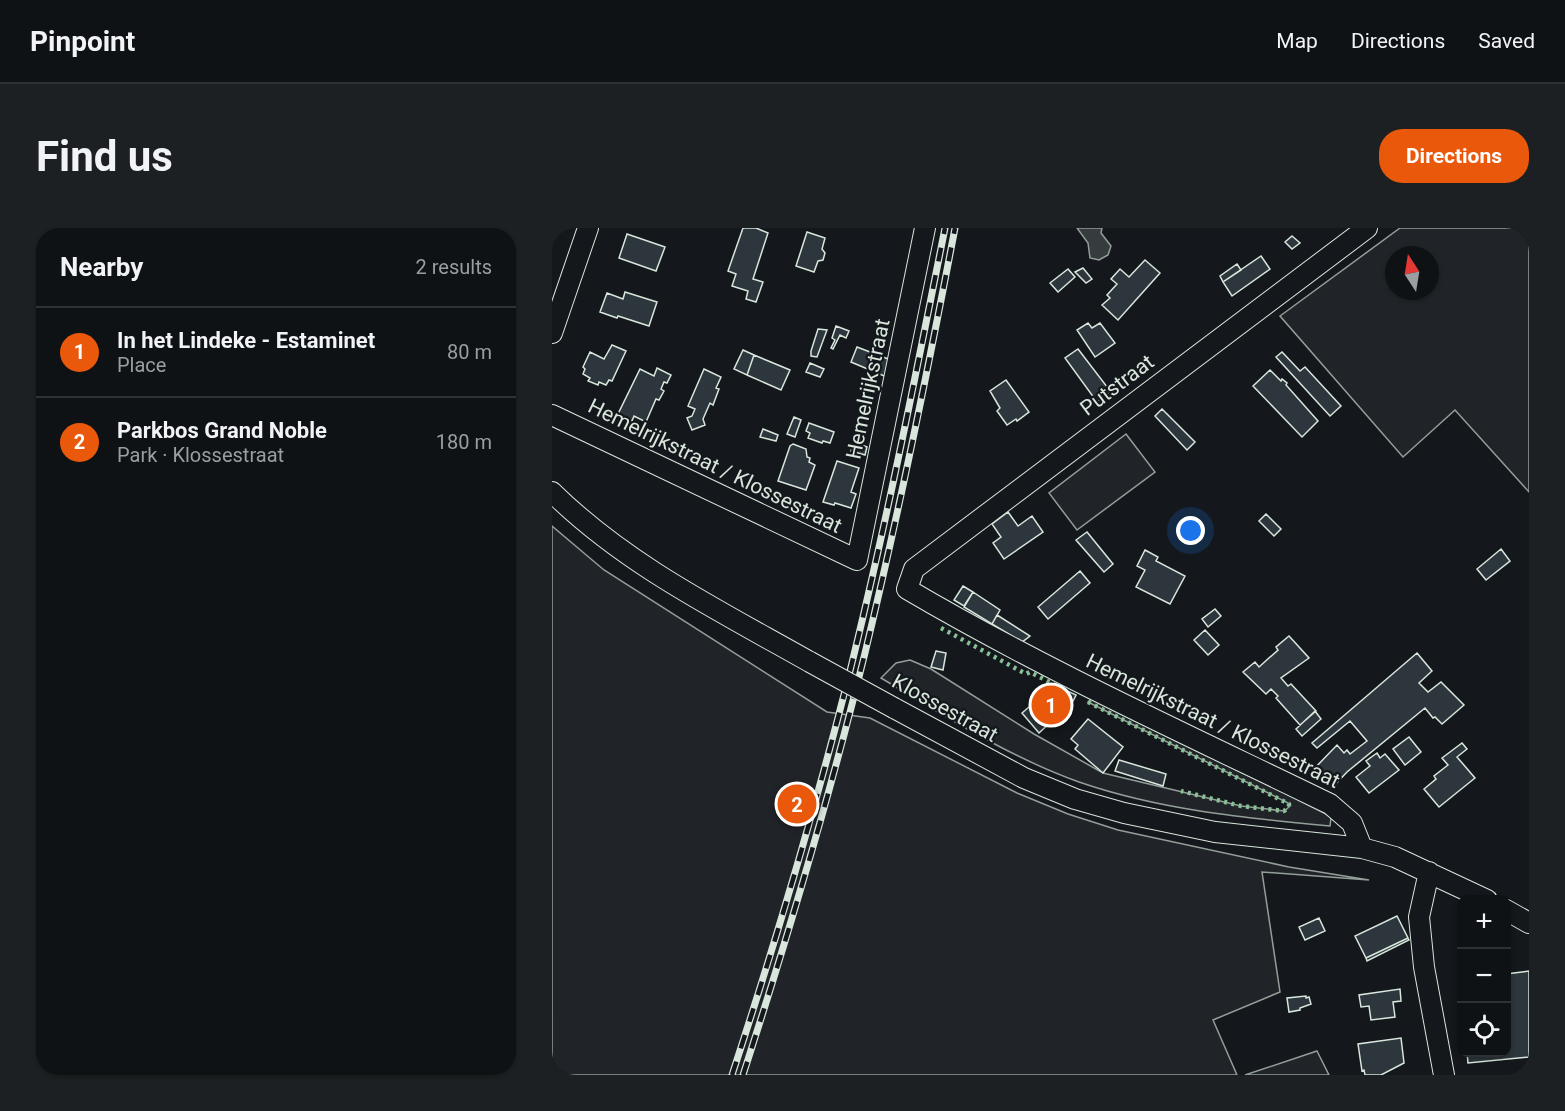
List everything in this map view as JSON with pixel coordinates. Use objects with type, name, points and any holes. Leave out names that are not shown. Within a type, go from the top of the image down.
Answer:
[{"type":"street","points":[[552,333],[588,228]]},
{"type":"street","name":"Hemelrijkstraat","points":[[857,560],[925,228]]},
{"type":"street","name":"Putstraat","points":[[907,589],[914,569],[1367,228]]},
{"type":"street","name":"Hemelrijkstraat / Klossestraat","points":[[552,415],[857,560]]},
{"type":"street","name":"Klossestraat","points":[[552,492],[633,560],[810,662],[1024,778],[1075,799],[1124,813],[1215,832],[1362,848]]},
{"type":"street","name":"Hemelrijkstraat / Klossestraat","points":[[907,589],[1085,685],[1330,804],[1352,823],[1362,848]]},
{"type":"street","points":[[1362,848],[1395,857],[1477,895]]},
{"type":"street","points":[[1429,872],[1419,917],[1424,967],[1444,1075]]},
{"type":"street","points":[[1511,913],[1529,923]]},
{"type":"shaded area","points":[[1077,228],[1102,228],[1101,233],[1111,246],[1108,255],[1099,260],[1090,258],[1088,243]]},
{"type":"shaded area","points":[[1400,228],[1529,228],[1529,492],[1455,410],[1403,457],[1280,316]]},
{"type":"shaded area","points":[[1126,434],[1155,472],[1077,530],[1049,493]]},
{"type":"shaded area","points":[[552,526],[604,570],[827,712],[870,718],[1017,793],[1068,814],[1118,830],[1289,867],[1369,880],[1262,872],[1280,992],[1213,1020],[1237,1075],[552,1075]]},
{"type":"shaded area","points":[[910,660],[931,669],[1034,734],[1103,773],[1241,806],[1284,811],[1289,807],[1288,803],[1088,702],[1095,698],[1326,814],[1331,818],[1330,826],[1203,812],[1140,800],[1053,772],[978,735],[881,678],[896,663]]},
{"type":"shaded area","points":[[1317,1051],[1329,1075],[1245,1075]]},
{"type":"building","points":[[743,228],[756,228],[768,233],[753,279],[763,282],[756,302],[746,299],[748,291],[732,286],[736,274],[728,271]]},
{"type":"building","points":[[807,232],[825,238],[822,249],[825,253],[823,260],[818,261],[814,272],[796,266]]},
{"type":"building","points":[[627,234],[665,247],[656,271],[619,258]]},
{"type":"building","points":[[1292,236],[1300,243],[1292,249],[1285,242]]},
{"type":"building","points":[[1261,256],[1270,269],[1232,296],[1223,282]]},
{"type":"building","points":[[1145,260],[1160,273],[1118,320],[1102,305],[1110,298],[1107,295],[1117,284],[1111,279],[1120,269],[1129,277]]},
{"type":"building","points":[[1237,264],[1241,270],[1223,282],[1220,276]]},
{"type":"building","points":[[1083,268],[1092,279],[1086,283],[1075,272]]},
{"type":"building","points":[[1068,269],[1075,277],[1058,292],[1050,283]]},
{"type":"building","points":[[625,292],[657,302],[649,326],[600,312],[607,293],[623,299]]},
{"type":"building","points":[[1088,323],[1092,328],[1100,323],[1115,343],[1095,357],[1077,330]]},
{"type":"building","points":[[836,326],[849,331],[846,338],[840,335],[833,349],[831,348],[835,340],[832,338]]},
{"type":"building","points":[[818,329],[827,330],[817,357],[811,356],[811,351]]},
{"type":"building","points":[[612,345],[626,351],[612,381],[609,380],[606,385],[599,382],[598,385],[588,381],[590,378],[583,374],[585,369],[583,367],[590,352],[604,359]]},
{"type":"building","points":[[857,347],[896,362],[889,378],[851,362]]},
{"type":"building","points":[[1078,349],[1111,392],[1097,402],[1065,358]]},
{"type":"building","points":[[743,350],[754,355],[747,375],[734,369]]},
{"type":"building","points":[[1282,352],[1300,371],[1305,367],[1341,406],[1330,416],[1276,357]]},
{"type":"building","points":[[754,355],[790,370],[781,390],[747,375]]},
{"type":"building","points":[[810,363],[824,369],[820,377],[806,372]]},
{"type":"building","points":[[657,368],[671,375],[667,383],[664,382],[661,389],[664,391],[659,400],[656,399],[646,422],[634,416],[632,421],[618,414],[640,369],[654,376]]},
{"type":"building","points":[[704,369],[721,377],[716,388],[719,389],[713,405],[710,403],[703,419],[705,425],[692,430],[687,418],[692,416],[695,409],[688,406]]},
{"type":"building","points":[[1270,370],[1281,381],[1282,379],[1287,383],[1286,385],[1318,421],[1302,437],[1253,386]]},
{"type":"building","points":[[1006,380],[1029,412],[1007,425],[997,411],[1000,408],[990,391]]},
{"type":"building","points":[[1162,409],[1195,442],[1187,450],[1155,416]]},
{"type":"building","points":[[794,417],[801,420],[795,437],[787,434]]},
{"type":"building","points":[[809,423],[834,432],[830,443],[808,438],[810,433],[806,431]]},
{"type":"building","points":[[763,429],[778,435],[776,441],[760,437]]},
{"type":"building","points":[[854,442],[867,447],[865,455],[851,451]]},
{"type":"building","points":[[793,444],[806,449],[807,457],[810,458],[809,462],[815,465],[806,490],[778,481],[790,446]]},
{"type":"building","points":[[837,461],[859,468],[851,492],[856,494],[851,508],[823,502]]},
{"type":"building","points":[[1008,512],[1018,526],[1032,516],[1043,532],[1004,559],[993,543],[1001,537],[992,524]]},
{"type":"building","points":[[1266,514],[1281,529],[1274,536],[1259,521]]},
{"type":"building","points":[[1087,532],[1113,564],[1104,572],[1076,540]]},
{"type":"building","points":[[1501,549],[1510,561],[1486,580],[1477,569]]},
{"type":"building","points":[[1145,550],[1158,557],[1156,561],[1185,576],[1170,604],[1136,587],[1145,570],[1137,566]]},
{"type":"building","points":[[1080,571],[1090,583],[1048,619],[1038,607]]},
{"type":"building","points":[[963,586],[973,592],[964,606],[954,600]]},
{"type":"building","points":[[973,592],[1000,610],[992,624],[964,607]]},
{"type":"building","points":[[1215,609],[1221,616],[1208,627],[1202,619]]},
{"type":"building","points":[[997,615],[1030,636],[1022,642],[992,624]]},
{"type":"building","points":[[1205,630],[1219,645],[1208,655],[1194,640]]},
{"type":"building","points":[[1289,636],[1309,658],[1281,678],[1288,686],[1291,684],[1316,711],[1300,725],[1271,689],[1266,694],[1243,672],[1255,662],[1259,667],[1278,650],[1276,647]]},
{"type":"building","points":[[936,651],[946,653],[943,670],[931,667]]},
{"type":"building","points":[[1417,653],[1432,671],[1419,683],[1428,692],[1441,682],[1464,705],[1442,724],[1425,708],[1347,772],[1332,788],[1313,770],[1337,745],[1344,753],[1347,750],[1350,754],[1367,741],[1350,721],[1317,748],[1312,743]]},
{"type":"building","points":[[1057,686],[1076,695],[1068,711],[1058,721],[1055,718],[1039,733],[1022,713],[1043,695],[1051,699]]},
{"type":"building","points":[[1315,711],[1321,719],[1302,736],[1296,729]]},
{"type":"building","points":[[1088,719],[1123,747],[1103,773],[1075,749],[1078,745],[1071,739]]},
{"type":"building","points":[[1409,737],[1421,752],[1405,765],[1393,749]]},
{"type":"building","points":[[1462,743],[1467,749],[1457,757],[1475,778],[1439,807],[1424,789],[1436,779],[1434,776],[1448,765],[1442,758]]},
{"type":"building","points":[[1377,753],[1380,758],[1385,754],[1399,770],[1369,793],[1356,777],[1370,766],[1366,761]]},
{"type":"building","points":[[1119,760],[1166,774],[1163,786],[1115,771]]},
{"type":"building","points":[[1397,916],[1408,938],[1366,958],[1355,936]]},
{"type":"building","points":[[1319,918],[1325,931],[1305,940],[1299,927]]},
{"type":"building","points":[[1408,938],[1409,940],[1367,961],[1366,958]]},
{"type":"building","points":[[1529,971],[1529,1057],[1468,1063],[1467,1057],[1511,1057],[1511,973]]},
{"type":"building","points":[[1400,989],[1401,1001],[1393,1002],[1395,1017],[1371,1020],[1369,1006],[1361,1007],[1359,995]]},
{"type":"building","points":[[1306,996],[1306,998],[1309,997],[1311,1004],[1300,1010],[1289,1012],[1287,998]]},
{"type":"building","points":[[1401,1038],[1404,1063],[1381,1075],[1365,1075],[1364,1070],[1362,1071],[1358,1044]]},
{"type":"railway","points":[[732,1075],[793,878],[848,679],[887,511],[945,228]]},
{"type":"railway","points":[[743,1075],[808,865],[865,653],[913,441],[955,228]]},
{"type":"hedge","points":[[941,628],[1026,674],[1030,672],[1057,686]]},
{"type":"hedge","points":[[1088,702],[1289,804],[1289,807],[1284,811],[1241,806],[1181,791]]},
{"type":"place","name":"In het Lindeke - Estaminet","points":[[1051,705]]},
{"type":"place","name":"Parkbos Grand Noble","points":[[797,804]]}]
